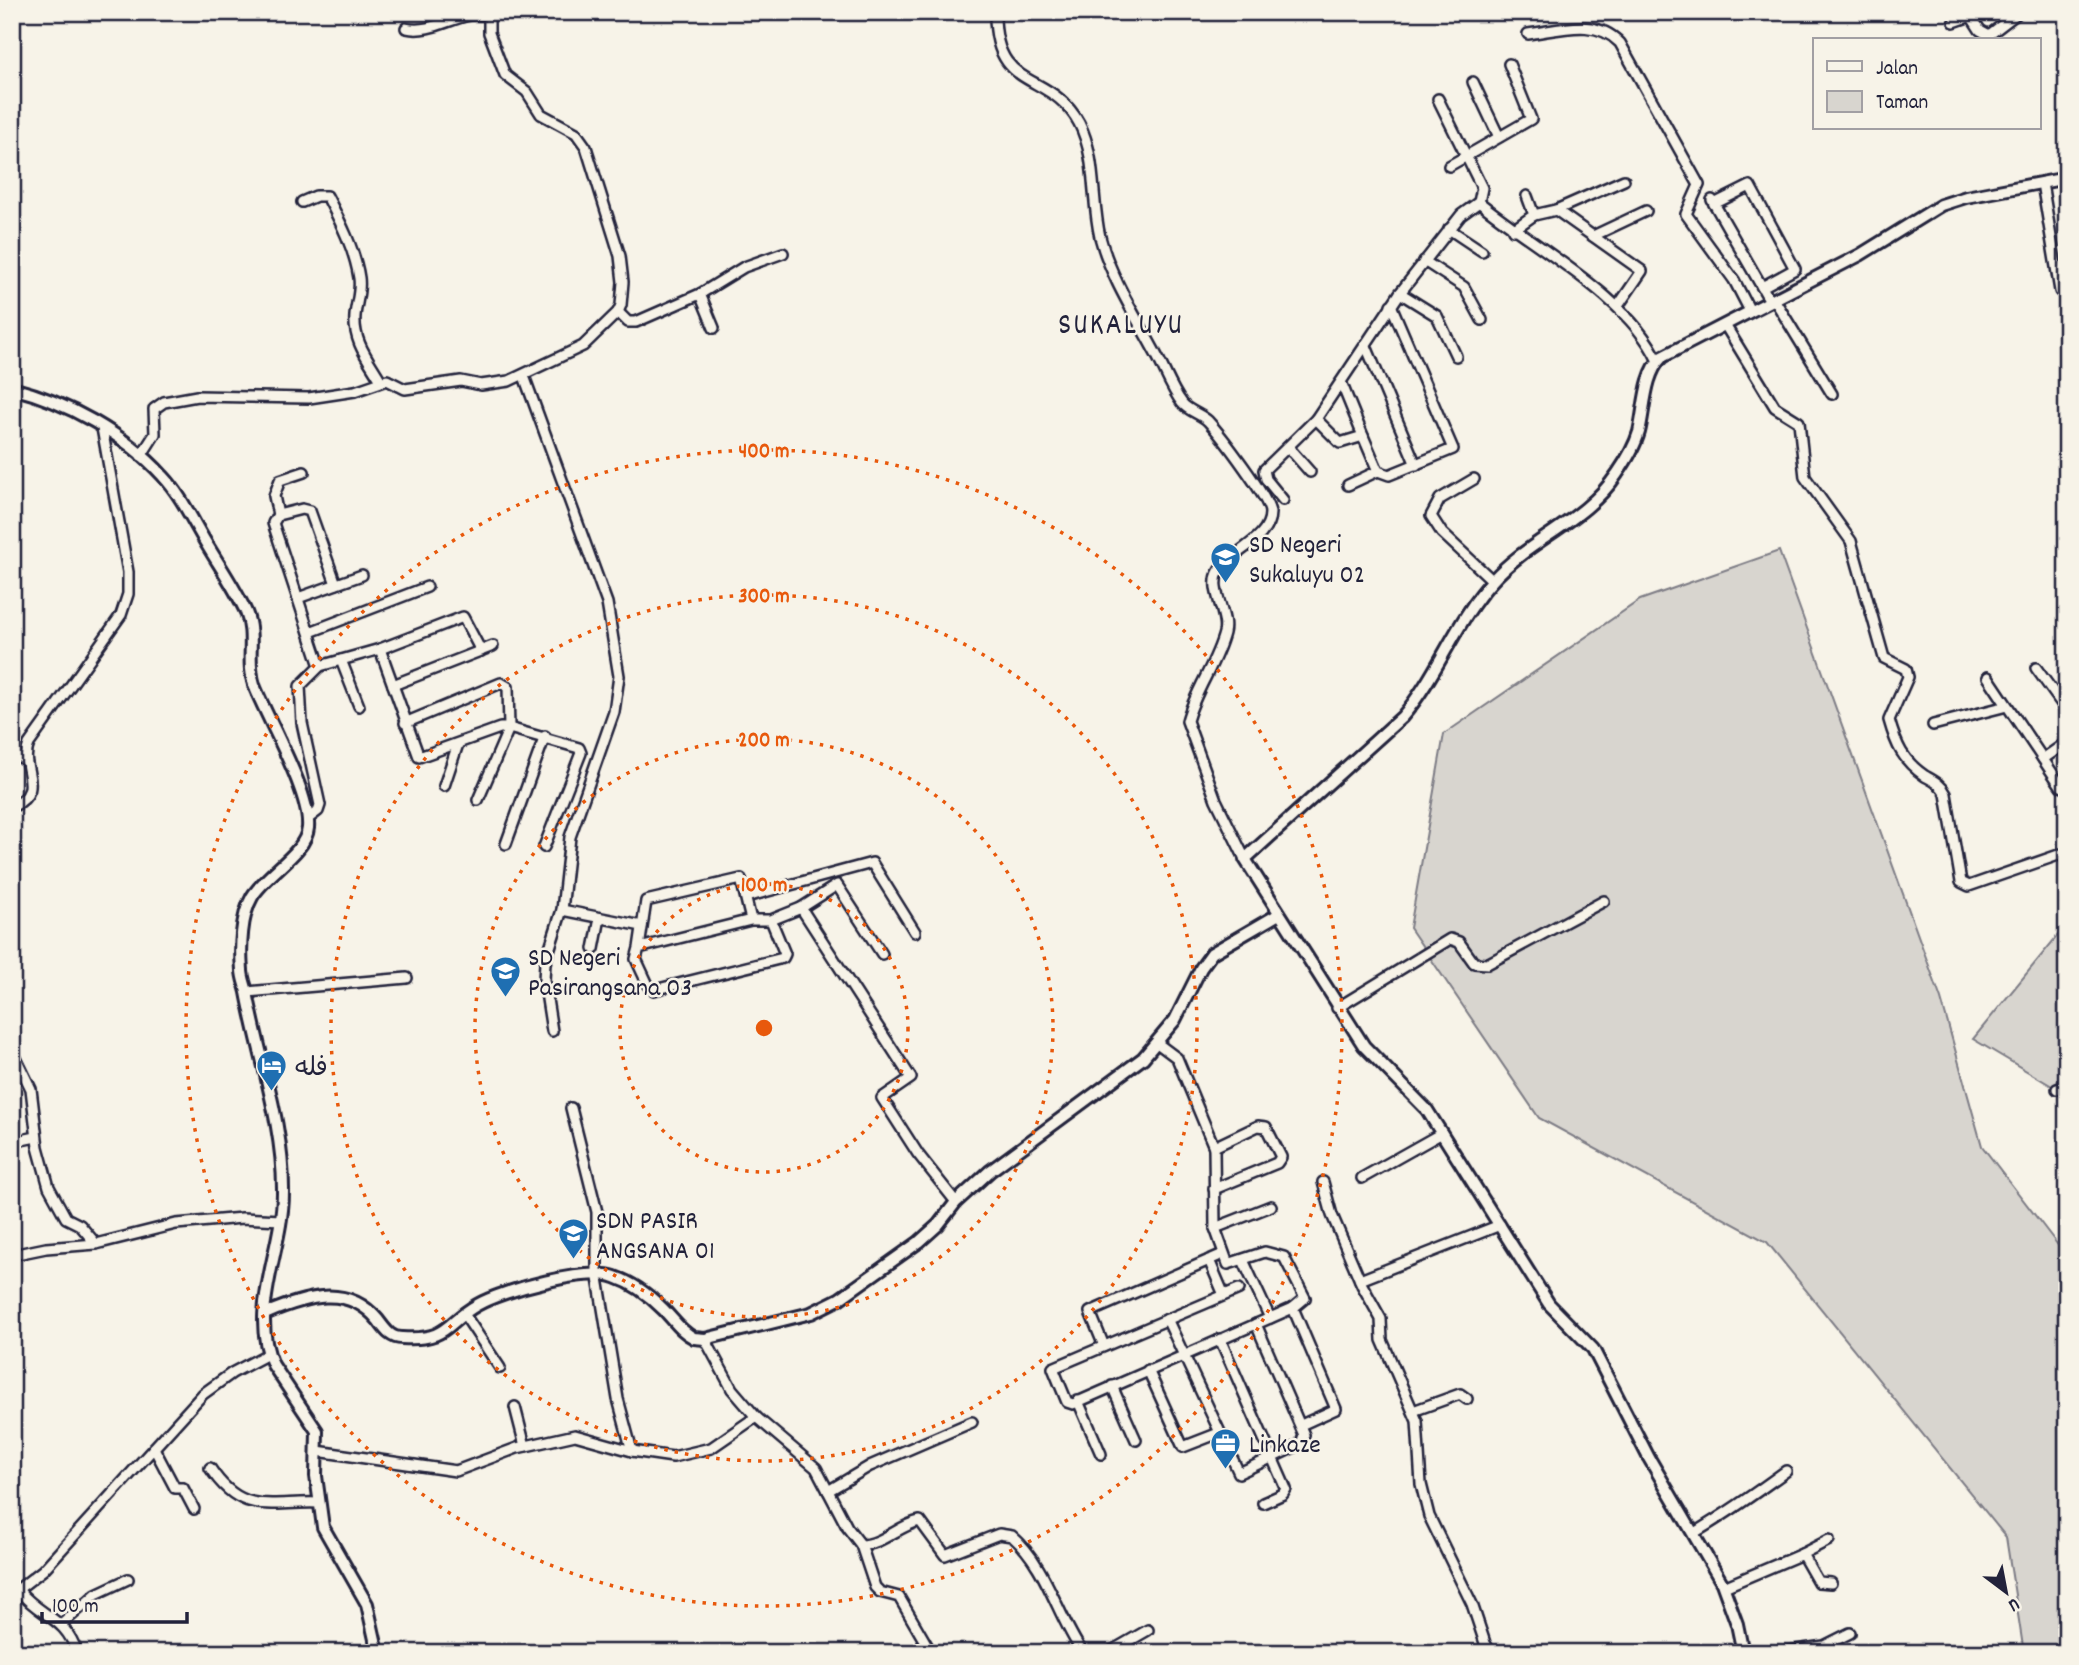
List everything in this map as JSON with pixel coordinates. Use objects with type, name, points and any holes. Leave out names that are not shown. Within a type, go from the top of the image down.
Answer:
[{"type":"street","points":[[995,12],[1001,55],[1007,65],[1061,100],[1076,119],[1090,145],[1093,193],[1101,239],[1117,280],[1183,405],[1206,419],[1269,506],[1271,514],[1265,527],[1222,566],[1216,576],[1224,634],[1186,721],[1216,800],[1245,859],[1338,1008],[1372,1056],[1415,1097],[1442,1133],[1549,1304],[1593,1349],[1649,1458],[1724,1587],[1737,1624],[1742,1652]]},
{"type":"street","points":[[1954,22],[1971,16],[1983,33],[1989,35],[2020,12]]},
{"type":"street","points":[[141,456],[155,434],[154,409],[164,402],[198,396],[309,398],[355,391],[381,381],[390,381],[405,389],[461,381],[488,385],[524,376],[583,346],[618,312],[622,296],[623,268],[590,156],[576,133],[541,114],[527,92],[505,75],[489,33],[489,14],[479,14],[432,28],[406,28]]},
{"type":"street","points":[[1528,34],[1589,26],[1610,32],[1620,43],[1699,185],[1686,214],[1734,280],[1750,311]]},
{"type":"street","points":[[1450,166],[1531,119],[1508,64]]},
{"type":"street","points":[[1473,82],[1499,137]]},
{"type":"street","points":[[1283,500],[1264,475],[1316,419],[1391,305],[1449,229],[1479,202],[1482,188],[1438,99]]},
{"type":"street","points":[[1245,859],[1402,717],[1420,695],[1492,580],[1516,559],[1592,505],[1613,480],[1635,444],[1652,371],[1658,361],[1689,341],[1726,325],[1886,241],[1941,205],[1966,197],[2067,178]]},
{"type":"street","points":[[1513,230],[1534,215],[1556,210],[1624,180]]},
{"type":"street","points":[[2042,183],[2060,291]]},
{"type":"street","points":[[1762,287],[1795,269],[1750,186],[1713,202],[1762,287],[1832,394]]},
{"type":"street","points":[[303,202],[316,196],[327,197],[348,239],[359,280],[360,293],[355,315],[357,340],[381,381]]},
{"type":"street","points":[[1527,196],[1534,215]]},
{"type":"street","points":[[1479,202],[1618,306],[1648,339],[1658,361]]},
{"type":"street","points":[[1556,210],[1642,271],[1618,306]]},
{"type":"street","points":[[1593,236],[1646,211]]},
{"type":"street","points":[[1449,229],[1482,251]]},
{"type":"street","points":[[618,312],[633,323],[700,294],[744,267],[783,253]]},
{"type":"street","points":[[1424,261],[1464,287],[1482,320]]},
{"type":"street","points":[[1400,293],[1437,316],[1456,356]]},
{"type":"street","points":[[700,294],[714,328]]},
{"type":"street","points":[[1348,485],[1378,471],[1389,475],[1453,449],[1391,305]]},
{"type":"street","points":[[1726,325],[1775,407],[1787,411],[1799,422],[1805,477],[1851,541],[1884,658],[1903,666],[1908,673],[1889,720],[1899,751],[1911,765],[1941,786],[1946,794],[1961,882],[1969,886],[2067,852]]},
{"type":"street","points":[[1366,346],[1416,465]]},
{"type":"street","points":[[524,376],[603,591],[613,627],[619,676],[614,712],[570,837],[562,910],[544,972],[552,1031]]},
{"type":"street","points":[[1341,382],[1378,471]]},
{"type":"street","points":[[12,388],[57,402],[102,428],[141,456],[172,488],[245,611],[252,638],[252,676],[287,755],[309,818],[305,841],[275,869],[250,900],[242,953],[242,972],[281,1154],[284,1196],[270,1275],[267,1313],[263,1322],[268,1354],[312,1420],[318,1439],[319,1503],[326,1537],[373,1619],[379,1653]]},
{"type":"street","points":[[1316,419],[1340,443],[1363,436]]},
{"type":"street","points":[[12,807],[22,801],[30,789],[31,775],[25,760],[29,744],[121,615],[128,594],[128,572],[102,428]]},
{"type":"street","points":[[1288,447],[1310,472]]},
{"type":"street","points":[[304,472],[280,480],[274,496],[278,515],[273,523],[320,666]]},
{"type":"street","points":[[1474,479],[1440,499],[1431,516],[1441,533],[1492,580]]},
{"type":"street","points":[[278,515],[302,509],[310,511],[336,584]]},
{"type":"street","points":[[298,598],[362,575]]},
{"type":"street","points":[[310,632],[427,587]]},
{"type":"street","points":[[309,818],[318,811],[320,805],[302,723],[300,686],[320,666],[380,649],[463,617],[481,651]]},
{"type":"street","points":[[393,685],[492,646]]},
{"type":"street","points":[[380,649],[419,757],[500,728],[545,736],[579,748],[581,753],[544,847]]},
{"type":"street","points":[[341,660],[359,706]]},
{"type":"street","points":[[2036,668],[2067,711]]},
{"type":"street","points":[[1988,677],[2061,786],[2067,789]]},
{"type":"street","points":[[405,723],[504,683],[508,687],[509,728],[478,800]]},
{"type":"street","points":[[1933,726],[2007,706]]},
{"type":"street","points":[[506,844],[545,736]]},
{"type":"street","points":[[2043,759],[2067,742]]},
{"type":"street","points":[[443,786],[458,744]]},
{"type":"street","points":[[12,753],[25,760]]},
{"type":"street","points":[[746,897],[872,863],[915,932]]},
{"type":"street","points":[[639,948],[751,920],[771,920],[800,908],[837,885],[847,869]]},
{"type":"street","points":[[751,920],[741,879],[646,901],[636,959],[649,987],[654,990],[780,960],[785,954],[771,920]]},
{"type":"street","points":[[837,885],[882,954]]},
{"type":"street","points":[[1338,1008],[1451,939],[1457,939],[1474,963],[1487,964],[1604,901]]},
{"type":"street","points":[[800,908],[911,1078],[882,1098],[918,1154],[956,1202]]},
{"type":"street","points":[[562,910],[642,926]]},
{"type":"street","points":[[267,1313],[319,1296],[337,1295],[363,1304],[388,1333],[405,1338],[443,1333],[482,1302],[512,1292],[597,1272],[613,1276],[637,1288],[688,1335],[705,1339],[797,1318],[824,1307],[928,1234],[956,1202],[1002,1161],[1131,1069],[1157,1043],[1182,1009],[1205,961],[1221,946],[1279,914]]},
{"type":"street","points":[[594,949],[600,918]]},
{"type":"street","points":[[247,992],[407,978]]},
{"type":"street","points":[[1157,1043],[1177,1058],[1214,1147],[1215,1228],[1228,1264],[1265,1252],[1284,1257],[1305,1298],[1293,1308],[1078,1401],[1068,1402],[1052,1369],[1239,1289]]},
{"type":"street","points":[[12,1050],[31,1089],[36,1137],[45,1176],[59,1210],[66,1218],[80,1225],[96,1244]]},
{"type":"street","points":[[571,1108],[597,1212],[597,1272],[618,1399],[632,1451]]},
{"type":"street","points":[[1214,1147],[1258,1126],[1266,1127],[1281,1157],[1277,1163],[1214,1189]]},
{"type":"street","points":[[1362,1178],[1442,1133]]},
{"type":"street","points":[[12,1142],[36,1137]]},
{"type":"street","points":[[1323,1182],[1332,1215],[1360,1280],[1381,1319],[1382,1340],[1417,1421],[1421,1484],[1429,1516],[1472,1604],[1491,1653]]},
{"type":"street","points":[[1215,1228],[1270,1206]]},
{"type":"street","points":[[12,1255],[96,1244],[176,1224],[242,1218],[281,1220]]},
{"type":"street","points":[[1360,1280],[1500,1225]]},
{"type":"street","points":[[1104,1346],[1090,1312],[1223,1254]]},
{"type":"street","points":[[1209,1260],[1224,1295]]},
{"type":"street","points":[[1243,1260],[1270,1318]]},
{"type":"street","points":[[1293,1308],[1336,1409],[1301,1425]]},
{"type":"street","points":[[464,1314],[500,1367]]},
{"type":"street","points":[[1167,1319],[1237,1472],[1301,1444],[1304,1435],[1256,1324]]},
{"type":"street","points":[[705,1339],[732,1389],[756,1417],[811,1462],[861,1545],[874,1587],[880,1592],[899,1597],[928,1647],[926,1653]]},
{"type":"street","points":[[1220,1339],[1286,1489],[1283,1494],[1263,1503]]},
{"type":"street","points":[[77,1653],[71,1634],[62,1624],[34,1608],[16,1592],[43,1570],[203,1394],[232,1373],[268,1354]]},
{"type":"street","points":[[1148,1370],[1183,1447],[1219,1433]]},
{"type":"street","points":[[1112,1386],[1136,1440]]},
{"type":"street","points":[[1413,1411],[1460,1394],[1467,1399]]},
{"type":"street","points":[[1078,1401],[1101,1454]]},
{"type":"street","points":[[516,1407],[525,1446]]},
{"type":"street","points":[[317,1451],[456,1471],[525,1446],[576,1435],[632,1451],[673,1457],[699,1453],[756,1417]]},
{"type":"street","points":[[828,1491],[870,1466],[972,1422]]},
{"type":"street","points":[[154,1448],[175,1488],[183,1489],[194,1509]]},
{"type":"street","points":[[210,1468],[227,1489],[245,1502],[319,1503]]},
{"type":"street","points":[[1694,1532],[1723,1517],[1735,1505],[1771,1484],[1786,1471]]},
{"type":"street","points":[[861,1545],[920,1521],[945,1555],[999,1534],[1012,1536],[1044,1578],[1068,1632],[1083,1653]]},
{"type":"street","points":[[1724,1587],[1829,1541]]},
{"type":"street","points":[[1802,1554],[1818,1582],[1831,1583]]},
{"type":"street","points":[[62,1624],[96,1594],[128,1579]]},
{"type":"street","points":[[1108,1653],[1148,1630]]},
{"type":"street","points":[[1775,1653],[1824,1646],[1850,1633]]},
{"type":"green space","points":[[1779,551],[1941,999],[1982,1146],[2067,1257],[2067,1653],[2024,1653],[2006,1537],[1767,1242],[1539,1118],[1410,928],[1444,734],[1640,600]]},
{"type":"green space","points":[[2067,924],[2067,1095],[1973,1039]]},
{"type":"place","name":"SD Negeri Sukaluyu 02","points":[[1226,585]]},
{"type":"place","name":"SD Negeri Pasirangsana 03","points":[[505,998]]},
{"type":"place","name":"فله","points":[[272,1093]]},
{"type":"place","name":"SDN PASIR ANGSANA 01","points":[[573,1261]]},
{"type":"place","name":"Linkaze","points":[[1226,1470]]},
{"type":"district","name":"SUKALUYU","points":[[1121,323]]}]
